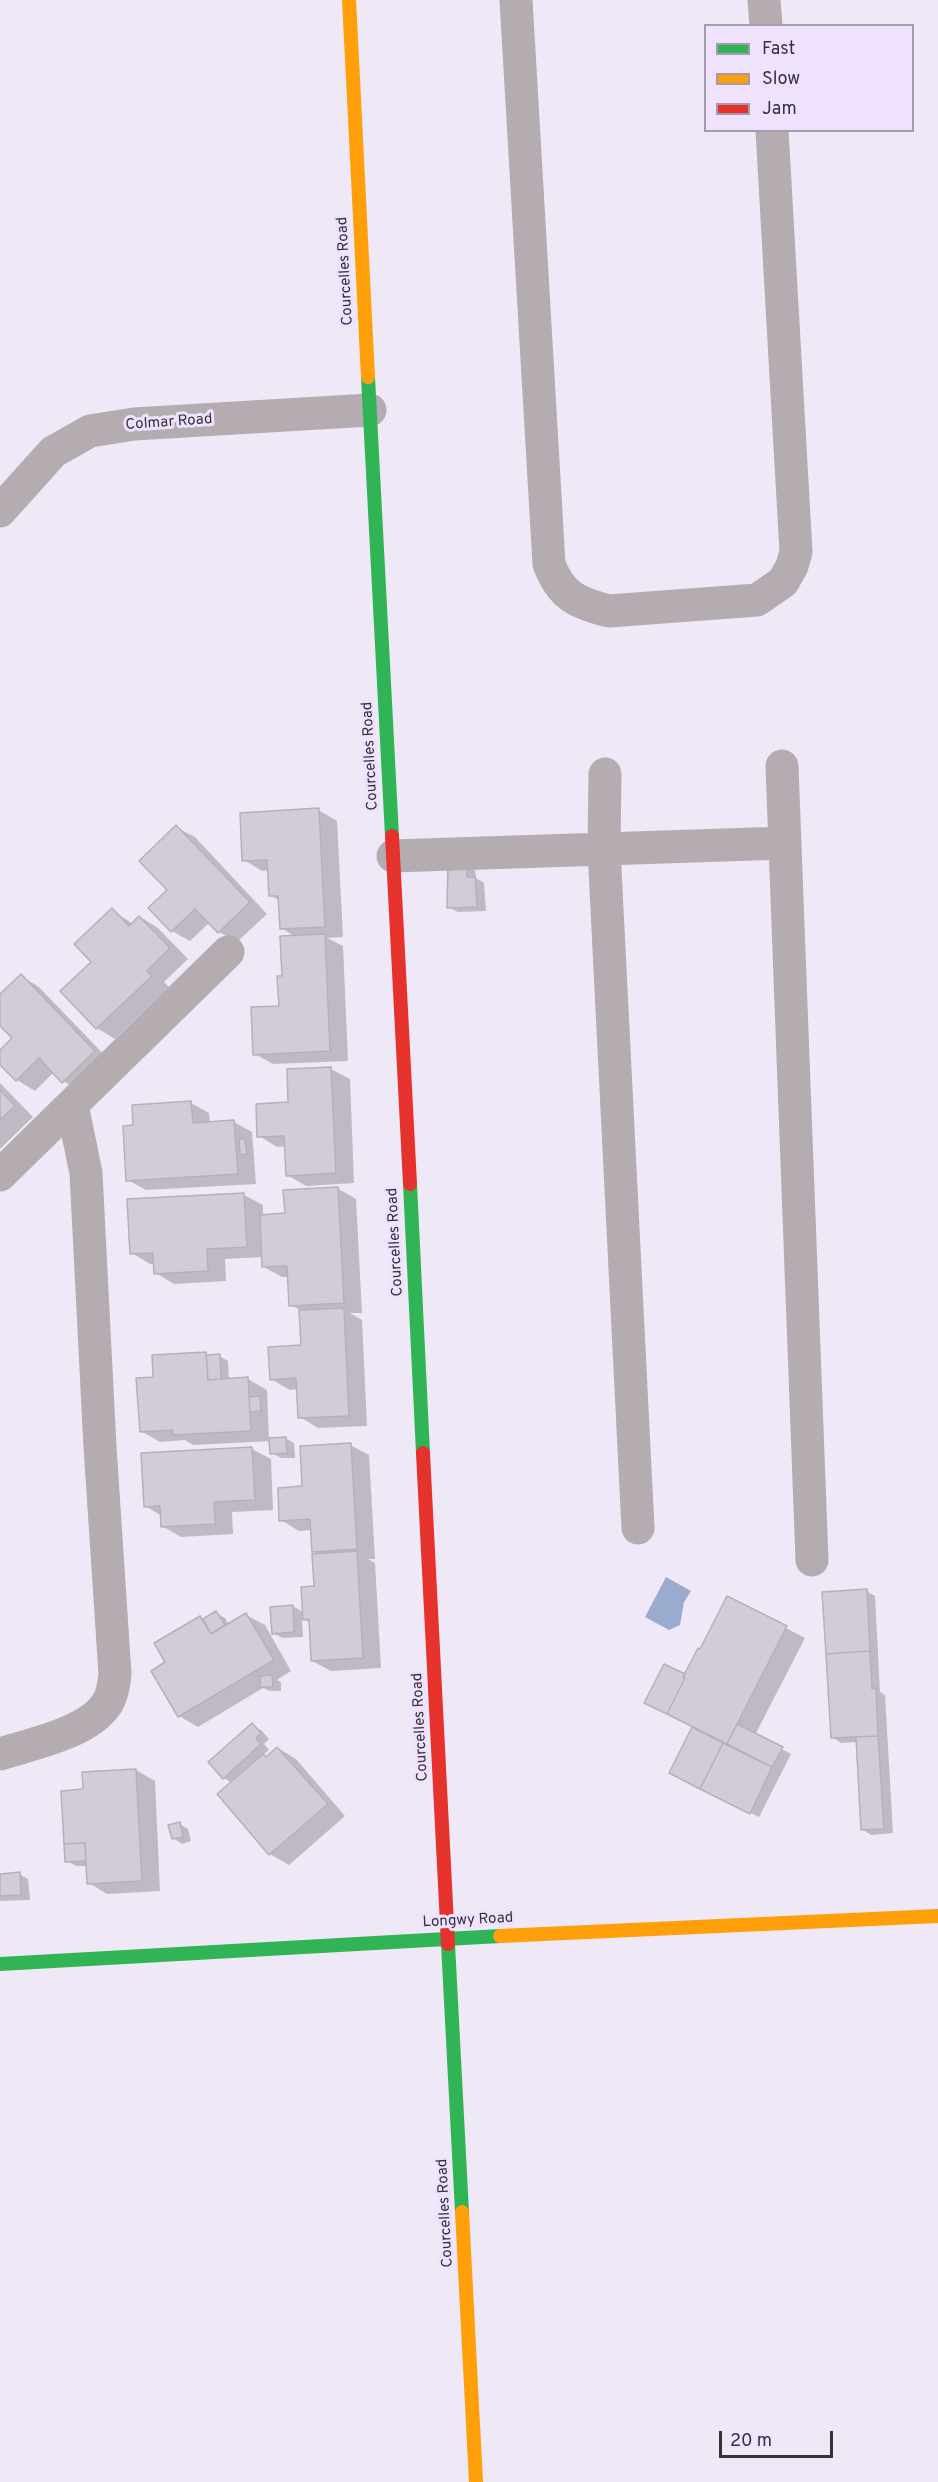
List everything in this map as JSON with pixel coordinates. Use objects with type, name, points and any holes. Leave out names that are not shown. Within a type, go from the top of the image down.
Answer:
[{"type":"street","name":"Courcelles Road","points":[[349,0],[476,2482]]},
{"type":"street","points":[[516,0],[549,564],[556,582],[570,596],[587,605],[609,611],[757,600],[783,582],[792,566],[796,552],[772,132]]},
{"type":"street","points":[[764,0],[766,24]]},
{"type":"street","name":"Colmar Road","points":[[0,511],[53,452],[90,431],[134,424],[370,410]]},
{"type":"street","points":[[782,766],[812,1560]]},
{"type":"street","points":[[605,774],[604,849],[638,1528]]},
{"type":"street","points":[[393,856],[784,843]]},
{"type":"street","points":[[0,1175],[228,952]]},
{"type":"street","points":[[0,1754],[69,1732],[94,1719],[108,1704],[115,1674],[86,1173],[72,1105]]},
{"type":"street","name":"Longwy Road","points":[[0,1964],[448,1938],[938,1916]]},
{"type":"water","points":[[666,1577],[691,1591],[684,1602],[680,1625],[669,1630],[645,1617]]},
{"type":"building","points":[[319,808],[325,927],[280,929],[278,896],[269,896],[267,860],[242,861],[240,813]]},
{"type":"building","points":[[176,825],[250,902],[218,933],[195,909],[171,932],[148,908],[167,890],[139,861]]},
{"type":"building","points":[[466,864],[467,877],[475,877],[477,907],[447,908],[448,865]]},
{"type":"building","points":[[112,908],[129,926],[139,916],[170,948],[147,971],[152,976],[96,1029],[60,991],[91,962],[74,944]]},
{"type":"building","points":[[325,934],[330,1051],[253,1055],[251,1007],[279,1006],[277,976],[282,976],[280,936]]},
{"type":"building","points":[[21,974],[95,1051],[62,1083],[39,1058],[16,1081],[0,1065],[0,1050],[12,1038],[0,1026],[0,994]]},
{"type":"building","points":[[331,1067],[336,1173],[286,1176],[284,1136],[257,1137],[256,1104],[288,1102],[287,1069]]},
{"type":"building","points":[[0,1090],[15,1106],[0,1120]]},
{"type":"building","points":[[191,1101],[193,1123],[234,1120],[238,1174],[126,1181],[123,1126],[133,1125],[132,1105]]},
{"type":"building","points":[[239,1139],[245,1139],[247,1154],[240,1155]]},
{"type":"building","points":[[338,1187],[344,1303],[289,1306],[287,1266],[262,1267],[260,1215],[285,1213],[283,1190]]},
{"type":"building","points":[[244,1193],[247,1247],[207,1249],[208,1271],[154,1274],[153,1253],[130,1254],[127,1199]]},
{"type":"building","points":[[344,1308],[349,1416],[298,1418],[296,1378],[270,1380],[268,1347],[301,1345],[299,1310]]},
{"type":"building","points":[[206,1352],[208,1380],[248,1377],[251,1431],[173,1435],[173,1430],[140,1432],[136,1378],[153,1377],[152,1355]]},
{"type":"building","points":[[220,1354],[221,1379],[208,1380],[206,1355]]},
{"type":"building","points":[[260,1396],[261,1411],[250,1412],[249,1397]]},
{"type":"building","points":[[286,1437],[287,1453],[270,1454],[269,1438]]},
{"type":"building","points":[[351,1443],[357,1549],[312,1552],[310,1519],[279,1521],[278,1488],[302,1486],[300,1446]]},
{"type":"building","points":[[252,1447],[255,1500],[214,1502],[215,1524],[161,1527],[160,1506],[144,1507],[141,1453]]},
{"type":"building","points":[[357,1551],[363,1658],[311,1661],[309,1619],[303,1620],[301,1587],[314,1586],[312,1554]]},
{"type":"building","points":[[867,1589],[870,1651],[826,1654],[822,1592]]},
{"type":"building","points":[[727,1596],[787,1626],[727,1744],[667,1714],[685,1678],[683,1677]]},
{"type":"building","points":[[293,1605],[294,1632],[272,1634],[270,1607]]},
{"type":"building","points":[[216,1611],[225,1625],[211,1634],[203,1619]]},
{"type":"building","points":[[246,1613],[274,1660],[178,1717],[151,1671],[165,1662],[154,1643],[200,1616],[211,1634]]},
{"type":"building","points":[[870,1651],[872,1689],[876,1688],[878,1736],[831,1738],[826,1654]]},
{"type":"building","points":[[664,1664],[685,1674],[667,1714],[644,1703]]},
{"type":"building","points":[[272,1675],[273,1687],[260,1687],[260,1676]]},
{"type":"building","points":[[252,1723],[261,1733],[256,1738],[261,1744],[223,1779],[208,1762]]},
{"type":"building","points":[[737,1724],[783,1747],[772,1767],[727,1744]]},
{"type":"building","points":[[692,1727],[723,1743],[700,1789],[669,1773]]},
{"type":"building","points":[[878,1736],[884,1829],[861,1830],[856,1737]]},
{"type":"building","points":[[723,1743],[772,1767],[750,1814],[700,1789]]},
{"type":"building","points":[[277,1747],[328,1804],[269,1855],[217,1794],[263,1754],[266,1757]]},
{"type":"building","points":[[136,1769],[142,1881],[87,1884],[85,1843],[64,1844],[61,1791],[83,1789],[82,1772]]},
{"type":"building","points":[[180,1822],[183,1837],[172,1839],[168,1825]]},
{"type":"building","points":[[85,1843],[86,1861],[65,1862],[64,1844]]},
{"type":"building","points":[[20,1872],[21,1895],[0,1896],[0,1874]]},
{"type":"traffic: fast","points":[[368,377],[392,836]]},
{"type":"traffic: fast","points":[[410,1184],[423,1453]]},
{"type":"traffic: fast","points":[[0,1964],[500,1936]]},
{"type":"traffic: fast","points":[[448,1944],[462,2212]]},
{"type":"traffic: slow","points":[[349,0],[368,377]]},
{"type":"traffic: slow","points":[[500,1936],[938,1916]]},
{"type":"traffic: slow","points":[[462,2212],[476,2482]]},
{"type":"traffic: jam","points":[[392,836],[410,1184]]},
{"type":"traffic: jam","points":[[423,1453],[448,1944]]}]
